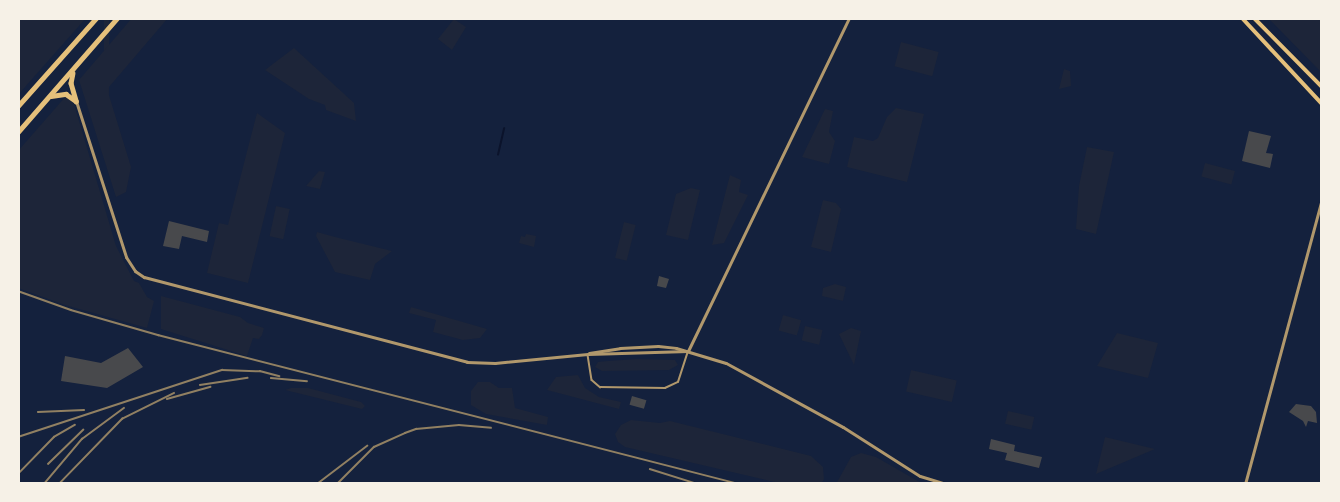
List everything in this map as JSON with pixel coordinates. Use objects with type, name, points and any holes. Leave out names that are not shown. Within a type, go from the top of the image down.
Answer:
[{"type":"highway","points":[[18,106],[96,18]]},
{"type":"highway","points":[[18,132],[117,18]]},
{"type":"highway","points":[[75,68],[71,79],[76,101]]},
{"type":"highway","points":[[49,97],[66,94],[76,101]]},
{"type":"main road","points":[[1242,18],[1322,104]]},
{"type":"main road","points":[[1254,18],[1322,87]]},
{"type":"street","points":[[688,351],[849,18]]},
{"type":"street","points":[[76,101],[126,257],[139,275],[466,362],[495,363],[588,354],[688,351],[726,363],[843,427],[920,476],[946,484]]},
{"type":"street","points":[[1245,484],[1322,198]]},
{"type":"lane","points":[[588,354],[592,380],[600,387],[665,388],[678,382],[688,351]]},
{"type":"shaded area","points":[[18,18],[86,18],[18,95]]},
{"type":"shaded area","points":[[104,18],[109,18],[109,148],[104,148]]},
{"type":"shaded area","points":[[132,18],[168,18],[109,87],[108,92],[131,167],[126,192],[116,197],[79,80]]},
{"type":"shaded area","points":[[1268,18],[1322,18],[1322,73]]},
{"type":"shaded area","points":[[454,19],[466,27],[452,50],[438,39]]},
{"type":"shaded area","points":[[901,42],[939,52],[932,76],[895,66]]},
{"type":"shaded area","points":[[294,48],[354,103],[356,121],[326,110],[325,105],[309,99],[265,70]]},
{"type":"shaded area","points":[[1064,69],[1070,71],[1071,86],[1059,89]]},
{"type":"shaded area","points":[[66,96],[74,104],[116,246],[134,281],[139,283],[147,297],[154,301],[147,328],[65,305],[18,288],[18,151]]},
{"type":"shaded area","points":[[896,108],[924,114],[907,182],[847,167],[854,137],[873,141],[878,138],[887,117]]},
{"type":"shaded area","points":[[825,109],[833,111],[829,132],[835,141],[829,164],[802,157]]},
{"type":"shaded area","points":[[257,113],[285,133],[248,283],[207,273],[219,223],[228,225]]},
{"type":"shaded area","points":[[1087,147],[1114,152],[1096,234],[1076,229],[1079,186]]},
{"type":"shaded area","points":[[1205,163],[1235,171],[1231,185],[1201,177]]},
{"type":"shaded area","points":[[319,171],[325,172],[320,189],[306,186]]},
{"type":"shaded area","points":[[730,175],[741,180],[739,192],[748,195],[724,243],[712,245]]},
{"type":"shaded area","points":[[691,188],[700,190],[688,240],[666,235],[676,194]]},
{"type":"shaded area","points":[[823,200],[836,203],[841,209],[831,252],[811,247]]},
{"type":"shaded area","points":[[276,206],[290,209],[283,239],[270,236]]},
{"type":"shaded area","points":[[624,222],[636,225],[627,261],[615,258]]},
{"type":"shaded area","points":[[317,232],[392,251],[375,264],[370,280],[335,272],[316,236]]},
{"type":"shaded area","points":[[526,234],[536,236],[534,247],[519,243],[521,236],[525,237]]},
{"type":"shaded area","points":[[835,284],[846,287],[843,301],[822,296],[823,288]]},
{"type":"shaded area","points":[[161,296],[240,317],[248,323],[264,328],[262,335],[259,339],[253,338],[247,356],[161,329]]},
{"type":"shaded area","points":[[411,307],[487,329],[480,338],[463,340],[433,332],[436,320],[409,313]]},
{"type":"shaded area","points":[[783,315],[801,320],[797,336],[779,330]]},
{"type":"shaded area","points":[[805,326],[823,330],[819,345],[802,341]]},
{"type":"shaded area","points":[[851,328],[861,331],[854,365],[839,334]]},
{"type":"shaded area","points":[[1117,333],[1158,343],[1148,378],[1097,366]]},
{"type":"shaded area","points":[[637,359],[675,360],[678,365],[669,370],[602,371],[595,367],[598,362]]},
{"type":"shaded area","points":[[911,370],[957,381],[952,402],[906,391]]},
{"type":"shaded area","points":[[578,375],[585,388],[599,397],[621,402],[619,409],[547,390],[556,377]]},
{"type":"shaded area","points":[[478,382],[490,382],[499,388],[512,388],[515,408],[548,417],[547,425],[486,414],[471,405],[471,391]]},
{"type":"shaded area","points":[[308,388],[361,402],[365,406],[362,409],[285,390]]},
{"type":"shaded area","points":[[1008,411],[1034,417],[1031,430],[1005,424]]},
{"type":"shaded area","points":[[631,420],[660,423],[670,421],[811,456],[823,467],[824,479],[821,484],[783,484],[625,447],[618,442],[615,434],[621,425]]},
{"type":"shaded area","points":[[1105,437],[1155,449],[1096,474]]},
{"type":"shaded area","points":[[861,453],[876,457],[923,484],[836,484],[851,457]]},
{"type":"building","points":[[1249,131],[1271,136],[1266,153],[1273,154],[1270,168],[1242,161]]},
{"type":"building","points":[[169,221],[209,231],[207,242],[182,236],[179,249],[163,246]]},
{"type":"building","points":[[659,276],[669,279],[666,288],[657,286]]},
{"type":"building","points":[[128,348],[143,367],[107,388],[61,381],[65,356],[101,363]]},
{"type":"building","points":[[632,396],[646,400],[644,409],[630,405]]},
{"type":"building","points":[[1296,404],[1311,406],[1316,412],[1317,423],[1308,421],[1306,427],[1303,421],[1289,412]]},
{"type":"building","points":[[991,439],[1015,445],[1014,451],[1042,457],[1039,468],[1005,460],[1007,453],[989,449]]},
{"type":"waterway","points":[[498,155],[504,129]]},
{"type":"railway","points":[[18,291],[71,310],[158,335],[739,484]]},
{"type":"railway","points":[[18,437],[222,370],[260,371],[279,376]]},
{"type":"railway","points":[[200,385],[247,378]]},
{"type":"railway","points":[[271,378],[307,381]]},
{"type":"railway","points":[[167,399],[210,387]]},
{"type":"railway","points":[[59,484],[122,419],[174,393]]},
{"type":"railway","points":[[44,484],[82,439],[124,408]]},
{"type":"railway","points":[[38,412],[84,410]]},
{"type":"railway","points":[[19,473],[54,437],[75,425]]},
{"type":"railway","points":[[337,484],[374,447],[405,433],[416,429],[459,425],[491,428]]},
{"type":"railway","points":[[48,464],[83,430]]},
{"type":"railway","points":[[317,484],[367,446]]},
{"type":"railway","points":[[650,469],[698,484]]}]
